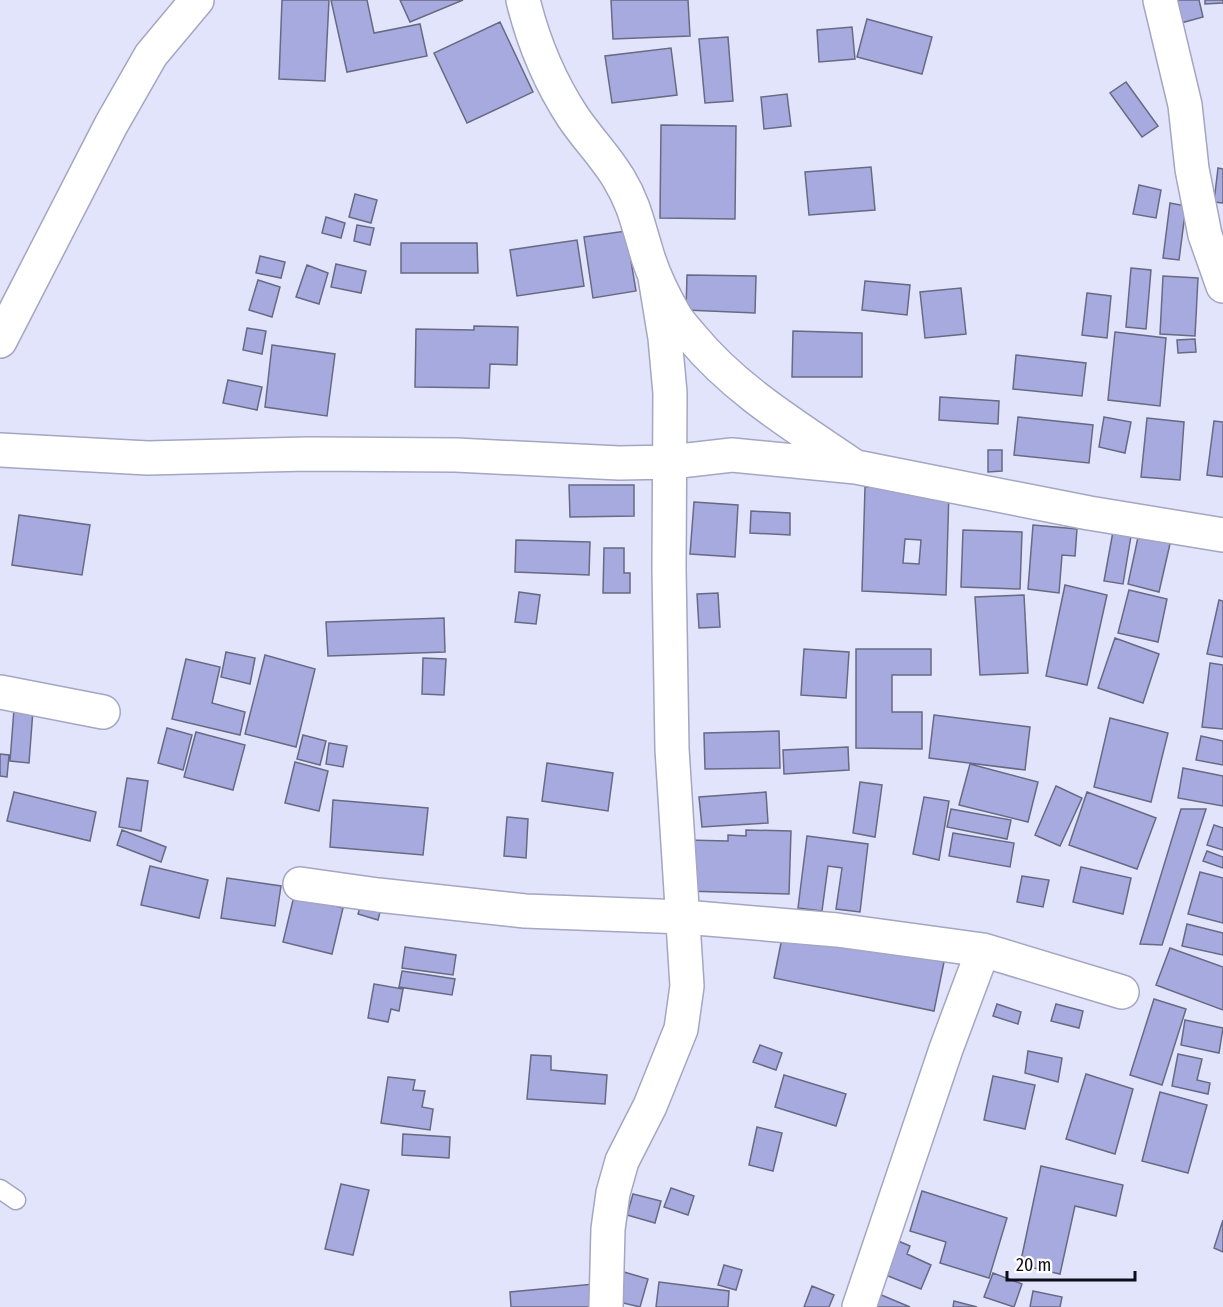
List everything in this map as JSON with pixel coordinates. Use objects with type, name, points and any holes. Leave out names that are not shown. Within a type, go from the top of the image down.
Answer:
[{"type":"street","points":[[0,341],[111,125],[152,55],[197,0]]},
{"type":"street","points":[[523,0],[542,59],[558,90],[629,198],[637,216],[655,277],[675,316],[701,348],[760,401],[856,467]]},
{"type":"street","points":[[1160,0],[1185,105],[1192,169],[1205,235],[1223,286]]},
{"type":"street","points":[[606,1307],[608,1229],[613,1193],[622,1161],[650,1106],[681,1029],[687,986],[672,749],[669,569],[670,393],[665,338],[655,277]]},
{"type":"street","points":[[0,450],[148,458],[308,454],[456,454],[618,463],[671,462],[732,455],[856,467],[1089,513],[1223,535]]},
{"type":"street","points":[[0,692],[103,712]]},
{"type":"street","points":[[300,884],[525,911],[684,916],[837,930],[983,950],[1122,992]]},
{"type":"street","points":[[859,1307],[983,950]]},
{"type":"lane","points":[[0,1189],[15,1200]]},
{"type":"building","points":[[282,0],[329,0],[325,81],[279,79]]},
{"type":"building","points":[[331,0],[367,0],[374,33],[420,24],[427,56],[347,72]]},
{"type":"building","points":[[400,0],[463,0],[410,22]]},
{"type":"building","points":[[611,0],[688,0],[690,36],[613,39]]},
{"type":"building","points":[[1175,0],[1199,0],[1203,17],[1181,23]]},
{"type":"building","points":[[1205,0],[1223,0],[1223,3],[1205,4]]},
{"type":"building","points":[[867,19],[932,37],[922,74],[857,57]]},
{"type":"building","points":[[500,22],[533,92],[467,123],[434,53]]},
{"type":"building","points":[[852,27],[855,59],[819,62],[817,30]]},
{"type":"building","points":[[728,37],[733,101],[705,103],[699,39]]},
{"type":"building","points":[[671,48],[677,95],[612,103],[605,56]]},
{"type":"building","points":[[1126,82],[1158,126],[1142,137],[1110,93]]},
{"type":"building","points":[[787,94],[791,126],[764,129],[761,97]]},
{"type":"building","points":[[661,125],[736,126],[735,219],[660,218]]},
{"type":"building","points":[[871,167],[875,210],[809,215],[805,172]]},
{"type":"building","points":[[1218,168],[1223,169],[1223,203],[1214,202]]},
{"type":"building","points":[[1139,185],[1161,190],[1156,218],[1133,214]]},
{"type":"building","points":[[355,194],[377,200],[371,223],[349,217]]},
{"type":"building","points":[[1170,203],[1186,206],[1179,260],[1163,258]]},
{"type":"building","points":[[326,217],[345,223],[341,238],[322,233]]},
{"type":"building","points":[[357,225],[374,228],[370,245],[354,241]]},
{"type":"building","points":[[626,231],[636,291],[593,298],[584,237]]},
{"type":"building","points":[[577,240],[584,286],[517,296],[510,250]]},
{"type":"building","points":[[401,243],[477,243],[478,273],[401,273]]},
{"type":"building","points":[[260,256],[285,262],[281,278],[256,273]]},
{"type":"building","points":[[336,264],[366,271],[361,293],[331,287]]},
{"type":"building","points":[[307,265],[328,273],[319,304],[296,297]]},
{"type":"building","points":[[1131,268],[1151,270],[1146,329],[1126,327]]},
{"type":"building","points":[[687,275],[756,276],[755,313],[686,310]]},
{"type":"building","points":[[1163,276],[1198,278],[1195,336],[1160,334]]},
{"type":"building","points":[[258,280],[280,287],[272,317],[249,310]]},
{"type":"building","points":[[865,281],[910,285],[907,315],[862,310]]},
{"type":"building","points":[[961,288],[966,334],[925,338],[920,292]]},
{"type":"building","points":[[1087,293],[1111,296],[1107,338],[1082,335]]},
{"type":"building","points":[[474,326],[518,327],[517,365],[490,364],[489,388],[415,387],[416,329],[474,330]]},
{"type":"building","points":[[247,328],[266,331],[262,354],[243,350]]},
{"type":"building","points":[[793,331],[862,333],[862,377],[792,377]]},
{"type":"building","points":[[1115,332],[1166,338],[1160,406],[1108,400]]},
{"type":"building","points":[[1195,339],[1196,352],[1178,353],[1177,340]]},
{"type":"building","points":[[272,345],[335,354],[327,416],[265,407]]},
{"type":"building","points":[[1016,355],[1086,363],[1082,396],[1013,389]]},
{"type":"building","points":[[228,380],[262,387],[257,410],[223,403]]},
{"type":"building","points":[[940,397],[999,401],[998,424],[939,420]]},
{"type":"building","points":[[1018,417],[1093,425],[1089,463],[1014,455]]},
{"type":"building","points":[[1104,417],[1131,422],[1125,453],[1099,447]]},
{"type":"building","points":[[1147,418],[1184,422],[1180,480],[1141,477]]},
{"type":"building","points":[[1214,421],[1223,422],[1223,477],[1207,475]]},
{"type":"building","points":[[988,450],[1002,450],[1002,471],[988,472]]},
{"type":"building","points":[[569,485],[634,485],[634,516],[570,517]]},
{"type":"building","points":[[865,487],[949,490],[946,595],[862,591]],"holes":[[[905,539],[921,540],[919,564],[903,563]]]},
{"type":"building","points":[[694,502],[738,505],[735,557],[690,554]]},
{"type":"building","points":[[751,511],[790,513],[790,535],[750,533]]},
{"type":"building","points":[[19,515],[90,525],[82,575],[12,565]]},
{"type":"building","points":[[1033,525],[1077,529],[1075,556],[1062,555],[1059,593],[1028,589]]},
{"type":"building","points":[[1114,526],[1132,530],[1123,584],[1104,581]]},
{"type":"building","points":[[1140,528],[1172,535],[1159,592],[1128,584]]},
{"type":"building","points":[[963,530],[1022,532],[1020,589],[961,587]]},
{"type":"building","points":[[516,540],[590,542],[589,575],[515,572]]},
{"type":"building","points":[[604,548],[624,548],[624,573],[630,573],[630,593],[603,593]]},
{"type":"building","points":[[1065,585],[1107,595],[1087,685],[1046,676]]},
{"type":"building","points":[[1129,590],[1167,599],[1158,642],[1118,633]]},
{"type":"building","points":[[519,592],[540,595],[536,624],[515,622]]},
{"type":"building","points":[[718,593],[720,627],[699,628],[697,594]]},
{"type":"building","points":[[1024,595],[1028,673],[980,675],[975,597]]},
{"type":"building","points":[[1219,600],[1223,601],[1223,657],[1207,654]]},
{"type":"building","points":[[444,618],[445,652],[328,656],[326,622]]},
{"type":"building","points":[[1115,638],[1159,654],[1143,703],[1098,688]]},
{"type":"building","points":[[804,649],[849,652],[846,698],[801,695]]},
{"type":"building","points":[[856,649],[931,649],[931,675],[892,675],[892,712],[922,712],[922,749],[856,748]]},
{"type":"building","points":[[226,652],[255,658],[250,684],[221,677]]},
{"type":"building","points":[[265,655],[315,669],[296,747],[245,734]]},
{"type":"building","points":[[423,658],[446,659],[444,695],[422,694]]},
{"type":"building","points":[[186,659],[220,667],[212,703],[245,712],[240,735],[172,719]]},
{"type":"building","points":[[1210,663],[1223,665],[1223,729],[1202,727]]},
{"type":"building","points":[[14,709],[33,710],[29,763],[10,761]]},
{"type":"building","points":[[934,715],[1030,727],[1025,770],[929,758]]},
{"type":"building","points":[[1110,718],[1168,733],[1151,802],[1094,787]]},
{"type":"building","points":[[167,728],[192,735],[183,770],[158,763]]},
{"type":"building","points":[[779,731],[780,768],[705,769],[704,733]]},
{"type":"building","points":[[196,732],[245,745],[233,790],[184,777]]},
{"type":"building","points":[[303,735],[326,741],[320,765],[297,759]]},
{"type":"building","points":[[1201,736],[1223,741],[1223,765],[1196,760]]},
{"type":"building","points":[[329,743],[347,746],[343,767],[326,764]]},
{"type":"building","points":[[848,747],[849,770],[784,774],[783,750]]},
{"type":"building","points":[[0,754],[9,755],[7,777],[0,776]]},
{"type":"building","points":[[295,762],[328,771],[319,811],[285,803]]},
{"type":"building","points":[[547,763],[613,773],[608,811],[542,801]]},
{"type":"building","points":[[970,764],[1038,782],[1028,822],[959,805]]},
{"type":"building","points":[[1183,768],[1223,776],[1223,806],[1178,798]]},
{"type":"building","points":[[127,778],[148,781],[141,831],[119,827]]},
{"type":"building","points":[[860,782],[882,785],[875,837],[853,833]]},
{"type":"building","points":[[1056,786],[1082,798],[1060,846],[1035,835]]},
{"type":"building","points":[[14,792],[96,812],[90,841],[7,821]]},
{"type":"building","points":[[766,792],[768,823],[702,827],[699,797]]},
{"type":"building","points":[[1087,792],[1156,818],[1137,869],[1069,845]]},
{"type":"building","points":[[924,797],[949,801],[939,860],[913,854]]},
{"type":"building","points":[[333,800],[428,808],[423,855],[330,847]]},
{"type":"building","points":[[951,809],[1011,820],[1007,839],[947,827]]},
{"type":"building","points":[[1181,809],[1206,809],[1162,945],[1140,944]]},
{"type":"building","points":[[507,817],[528,819],[526,858],[504,856]]},
{"type":"building","points":[[1214,825],[1223,828],[1223,850],[1207,845]]},
{"type":"building","points":[[122,830],[166,847],[161,862],[117,845]]},
{"type":"building","points":[[746,830],[791,831],[789,894],[685,891],[687,840],[728,841],[728,835],[746,836]]},
{"type":"building","points":[[953,833],[1014,843],[1010,867],[949,856]]},
{"type":"building","points":[[807,836],[868,844],[860,912],[836,909],[842,868],[828,866],[822,911],[798,908]]},
{"type":"building","points":[[1207,851],[1223,857],[1223,868],[1203,861]]},
{"type":"building","points":[[150,866],[208,880],[199,918],[141,905]]},
{"type":"building","points":[[1081,867],[1131,878],[1123,914],[1073,902]]},
{"type":"building","points":[[1200,872],[1223,878],[1223,923],[1188,914]]},
{"type":"building","points":[[1022,876],[1049,880],[1043,907],[1017,902]]},
{"type":"building","points":[[227,878],[281,886],[275,926],[221,918]]},
{"type":"building","points":[[294,896],[343,908],[332,954],[283,942]]},
{"type":"building","points":[[363,898],[382,904],[378,920],[358,914]]},
{"type":"building","points":[[1187,924],[1223,933],[1223,955],[1182,946]]},
{"type":"building","points":[[784,928],[944,962],[934,1011],[774,978]]},
{"type":"building","points":[[405,947],[456,955],[453,975],[402,968]]},
{"type":"building","points":[[1170,948],[1223,967],[1223,1010],[1156,985]]},
{"type":"building","points":[[402,971],[455,979],[452,995],[399,987]]},
{"type":"building","points":[[374,984],[403,989],[399,1011],[391,1009],[388,1022],[368,1018]]},
{"type":"building","points":[[1154,999],[1186,1009],[1162,1085],[1130,1075]]},
{"type":"building","points":[[997,1004],[1021,1012],[1018,1024],[993,1016]]},
{"type":"building","points":[[1056,1004],[1083,1011],[1079,1028],[1051,1021]]},
{"type":"building","points":[[1185,1020],[1223,1028],[1219,1053],[1181,1045]]},
{"type":"building","points":[[760,1045],[782,1053],[776,1070],[753,1062]]},
{"type":"building","points":[[1028,1051],[1062,1058],[1058,1082],[1025,1073]]},
{"type":"building","points":[[1178,1054],[1202,1059],[1197,1080],[1210,1083],[1208,1094],[1172,1086]]},
{"type":"building","points":[[531,1055],[551,1056],[551,1070],[607,1075],[605,1104],[527,1099]]},
{"type":"building","points":[[1086,1074],[1133,1089],[1115,1154],[1066,1139]]},
{"type":"building","points":[[784,1075],[846,1094],[836,1126],[775,1107]]},
{"type":"building","points":[[993,1076],[1035,1085],[1025,1129],[984,1120]]},
{"type":"building","points":[[388,1077],[415,1080],[413,1090],[425,1091],[422,1107],[433,1109],[430,1130],[381,1123]]},
{"type":"building","points":[[1160,1092],[1207,1105],[1188,1173],[1142,1161]]},
{"type":"building","points":[[757,1127],[782,1133],[773,1171],[749,1165]]},
{"type":"building","points":[[403,1134],[450,1137],[449,1158],[402,1155]]},
{"type":"building","points":[[1041,1166],[1123,1185],[1116,1216],[1075,1206],[1060,1274],[1020,1265]]},
{"type":"building","points":[[341,1184],[369,1190],[353,1255],[325,1249]]},
{"type":"building","points":[[671,1188],[694,1196],[688,1215],[664,1207]]},
{"type":"building","points":[[922,1191],[1007,1218],[989,1278],[940,1263],[946,1242],[910,1231]]},
{"type":"building","points":[[633,1194],[661,1201],[655,1223],[627,1215]]},
{"type":"building","points":[[1223,1220],[1223,1252],[1214,1248]]},
{"type":"building","points":[[891,1238],[910,1246],[907,1254],[931,1265],[921,1289],[878,1272]]},
{"type":"building","points":[[724,1265],[742,1270],[736,1290],[718,1285]]},
{"type":"building","points":[[624,1272],[648,1279],[640,1307],[615,1301]]},
{"type":"building","points":[[993,1273],[1022,1284],[1014,1307],[984,1297]]},
{"type":"building","points":[[659,1282],[729,1291],[728,1307],[656,1307]]},
{"type":"building","points":[[594,1284],[596,1307],[511,1307],[510,1292]]},
{"type":"building","points":[[812,1286],[834,1295],[829,1307],[804,1307]]},
{"type":"building","points":[[1033,1291],[1062,1297],[1060,1307],[1030,1307]]},
{"type":"building","points":[[879,1294],[910,1307],[874,1307]]},
{"type":"building","points":[[954,1301],[977,1307],[953,1307]]}]
